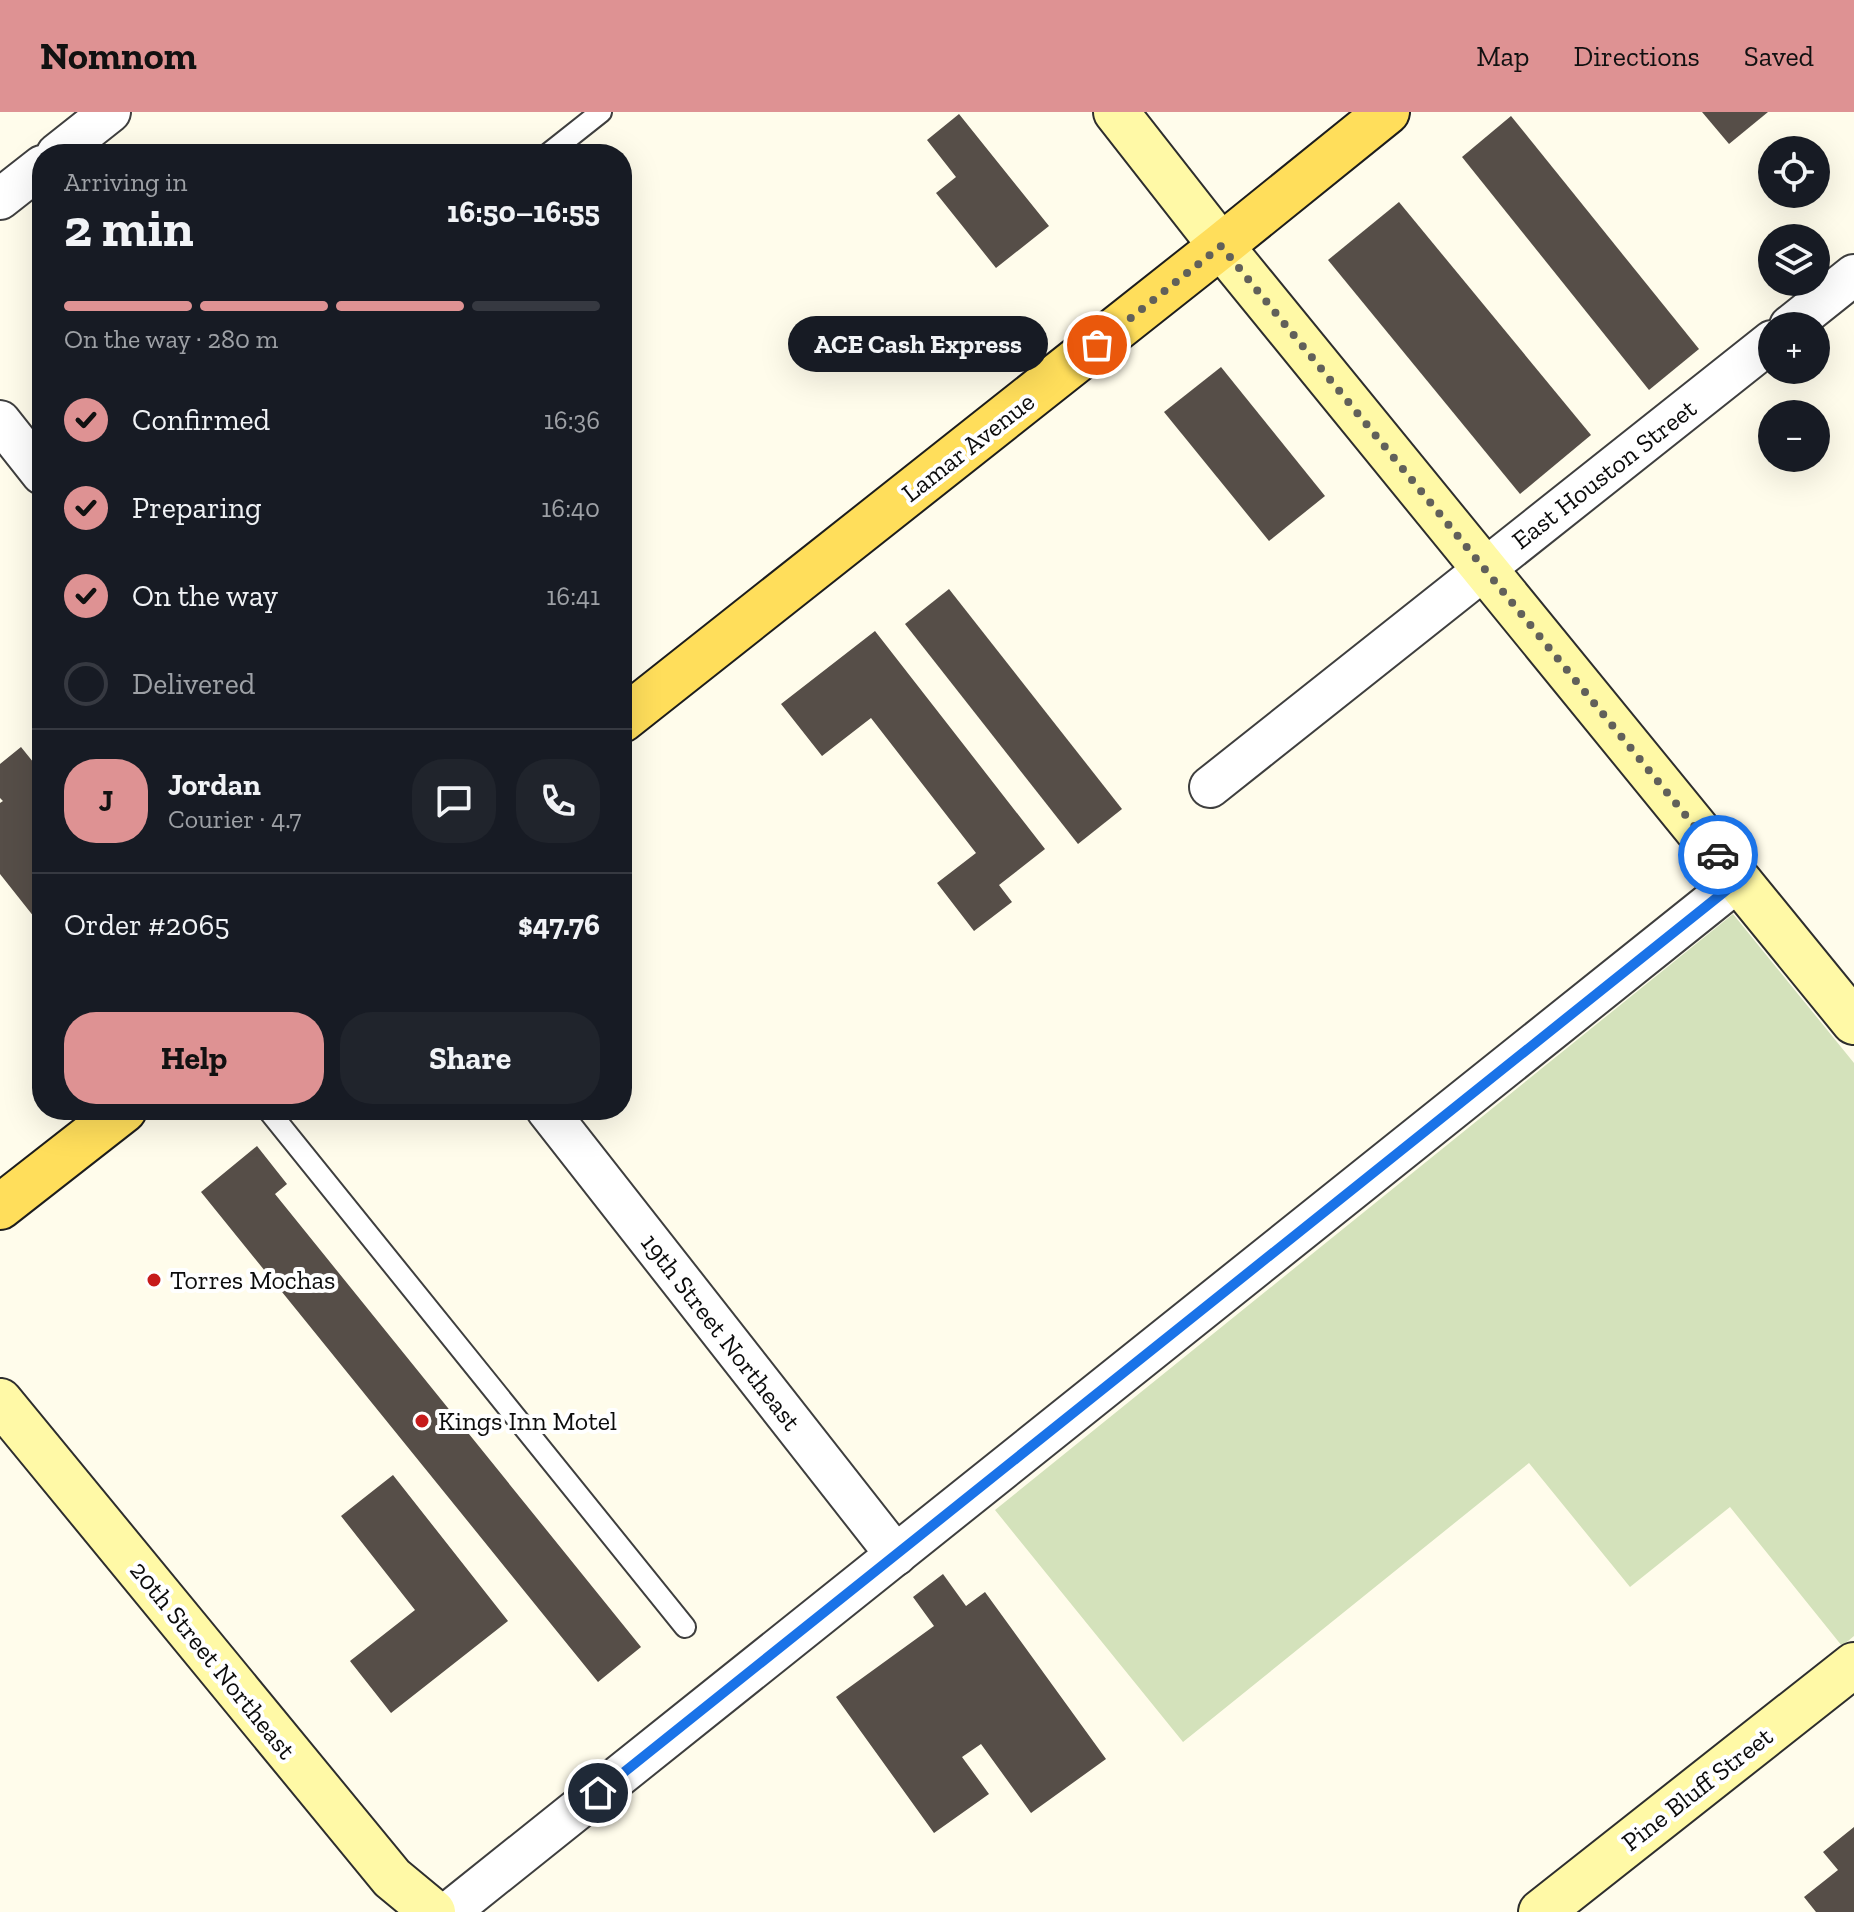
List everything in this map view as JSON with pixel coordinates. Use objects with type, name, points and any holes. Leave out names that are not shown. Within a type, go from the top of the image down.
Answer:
[{"type":"main road","name":"Lamar Avenue","points":[[632,712],[1387,112]]},
{"type":"main road","points":[[0,1207],[111,1120]]},
{"type":"street","points":[[70,144],[110,112]]},
{"type":"street","points":[[1116,112],[1221,246],[1739,880],[1851,1012]]},
{"type":"street","points":[[0,199],[32,174]]},
{"type":"street","points":[[1808,312],[1854,275]]},
{"type":"street","name":"East Houston Street","points":[[1210,787],[1758,352]]},
{"type":"street","points":[[0,421],[32,461]]},
{"type":"street","points":[[449,1912],[1739,880]]},
{"type":"street","name":"19th Street Northeast","points":[[555,1120],[896,1555]]},
{"type":"street","name":"20th Street Northeast","points":[[0,1401],[392,1878],[433,1912]]},
{"type":"street","name":"Pine Bluff Street","points":[[1541,1912],[1854,1665]]},
{"type":"lane","points":[[561,144],[601,112]]},
{"type":"lane","points":[[276,1120],[685,1627]]},
{"type":"green space","points":[[1733,914],[1854,1063],[1854,1636],[1842,1646],[1730,1507],[1630,1587],[1529,1463],[1183,1742],[995,1510]]},
{"type":"building","points":[[1702,112],[1768,112],[1729,144]]},
{"type":"building","points":[[959,114],[1049,226],[996,268],[936,193],[956,177],[927,140]]},
{"type":"building","points":[[1511,116],[1699,349],[1649,390],[1462,157]]},
{"type":"building","points":[[1399,202],[1591,435],[1520,494],[1328,260]]},
{"type":"building","points":[[1221,367],[1325,496],[1269,541],[1164,412]]},
{"type":"building","points":[[949,589],[1122,809],[1078,844],[905,624]]},
{"type":"building","points":[[875,631],[1045,849],[999,885],[1012,902],[974,931],[937,883],[976,853],[871,718],[822,756],[781,704]]},
{"type":"building","points":[[21,747],[32,761],[32,914],[0,874],[0,803],[3,801],[0,798],[0,764]]},
{"type":"building","name":"Kings Inn Motel","points":[[257,1146],[287,1184],[275,1194],[641,1647],[598,1682],[201,1192]]},
{"type":"building","points":[[393,1475],[508,1621],[391,1713],[350,1661],[415,1610],[341,1516]]},
{"type":"building","points":[[943,1574],[966,1606],[985,1592],[1106,1759],[1031,1813],[981,1744],[962,1757],[989,1794],[934,1833],[836,1697],[934,1626],[913,1597]]},
{"type":"building","points":[[1854,1827],[1854,1912],[1816,1912],[1804,1897],[1838,1870],[1823,1852]]},
{"type":"way so far","points":[[1097,345],[1221,246],[1718,855]]},
{"type":"place","name":"ACE Cash Express","points":[[1097,345]]},
{"type":"place","name":"Torres Mochas","points":[[154,1280]]},
{"type":"place","name":"Kings Inn Motel","points":[[422,1421]]},
{"type":"route","points":[[598,1793],[1739,880],[1718,855]]}]
